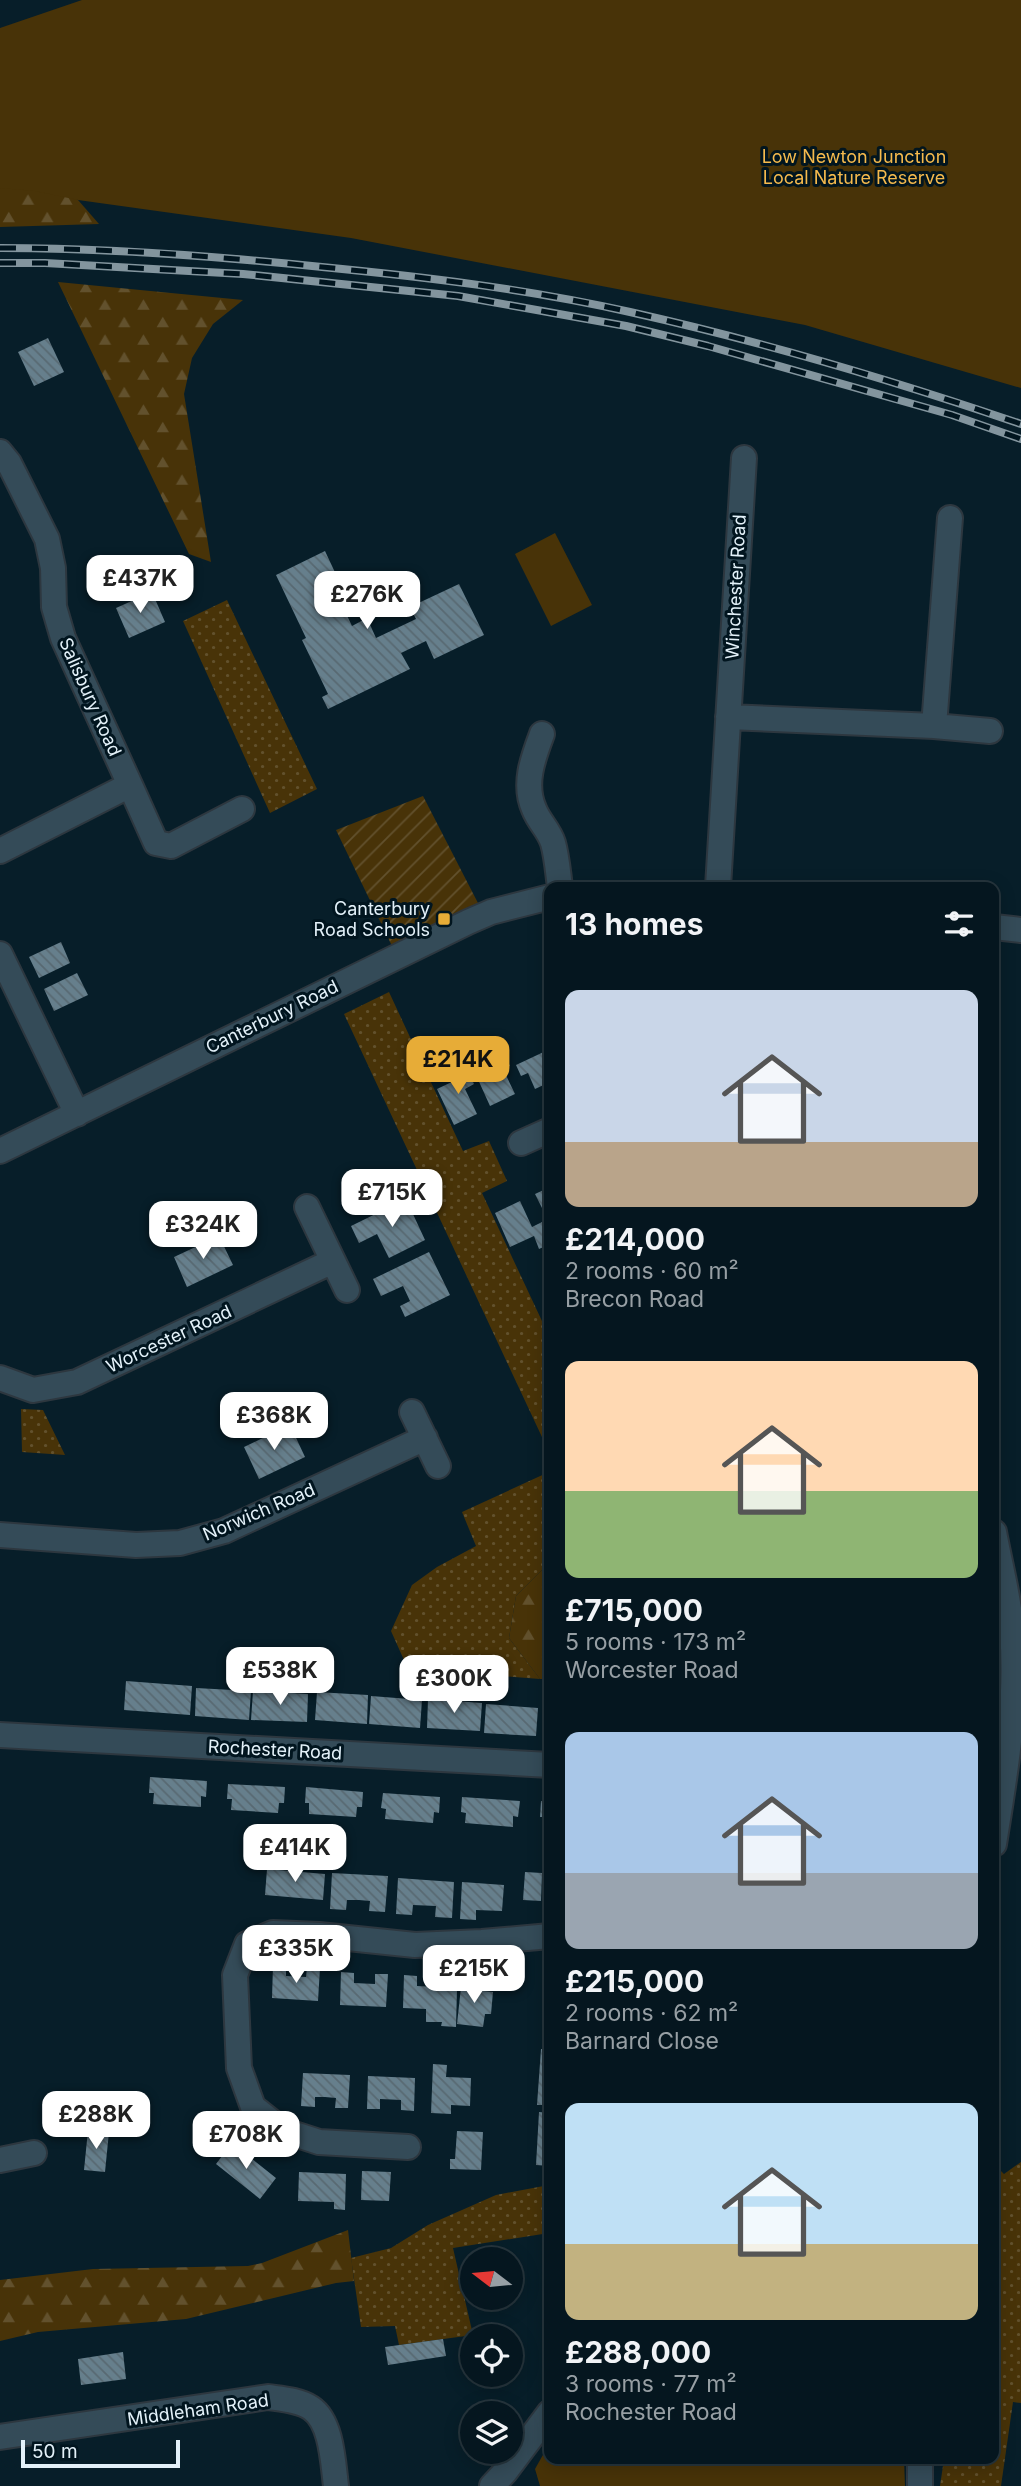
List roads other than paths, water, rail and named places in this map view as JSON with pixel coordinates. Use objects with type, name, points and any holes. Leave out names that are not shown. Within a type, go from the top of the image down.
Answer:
[{"type":"street","name":"Salisbury Road","points":[[0,452],[9,463],[47,540],[53,568],[54,607],[63,638],[156,843],[171,846],[243,809]]},
{"type":"street","name":"Winchester Road","points":[[718,882],[744,458]]},
{"type":"street","points":[[934,726],[950,518]]},
{"type":"street","points":[[728,717],[990,731]]},
{"type":"street","points":[[542,734],[531,764],[529,793],[534,811],[548,829],[559,882]]},
{"type":"street","points":[[0,851],[130,786]]},
{"type":"street","name":"Canterbury Road","points":[[0,1151],[468,922],[491,912],[544,899]]},
{"type":"street","points":[[999,928],[1021,930]]},
{"type":"street","points":[[0,954],[77,1114]]},
{"type":"street","points":[[521,1143],[544,1133]]},
{"type":"street","points":[[307,1207],[347,1290]]},
{"type":"street","name":"Worcester Road","points":[[0,1377],[33,1390],[77,1382],[333,1261]]},
{"type":"street","points":[[412,1412],[438,1466]]},
{"type":"street","name":"Norwich Road","points":[[0,1535],[136,1545],[180,1543],[223,1531],[425,1438]]},
{"type":"street","points":[[999,1559],[1012,1630],[1013,1691],[999,1814]]},
{"type":"street","name":"Rochester Road","points":[[0,1735],[544,1765]]},
{"type":"street","points":[[408,2147],[319,2142],[282,2130],[253,2107],[239,2068],[235,1975],[247,1944],[273,1933],[415,1945],[544,1937]]},
{"type":"street","points":[[0,2160],[34,2153]]},
{"type":"street","name":"Middleham Road","points":[[0,2437],[268,2397],[292,2401],[313,2409],[327,2431],[336,2486]]},
{"type":"street","points":[[505,2481],[544,2421]]},
{"type":"street","points":[[920,2464],[920,2486]]},
{"type":"railway","points":[[0,248],[121,251],[242,259],[515,290],[630,312],[778,349],[925,392],[1021,424]]},
{"type":"railway","points":[[0,263],[243,274],[458,296],[626,326],[708,346],[952,415],[1021,439]]},
{"type":"place","name":"Canterbury Road Schools","points":[[444,919]]},
{"type":"park label","name":"Low Newton Junction Local Nature Reserve","points":[[854,167]]}]
